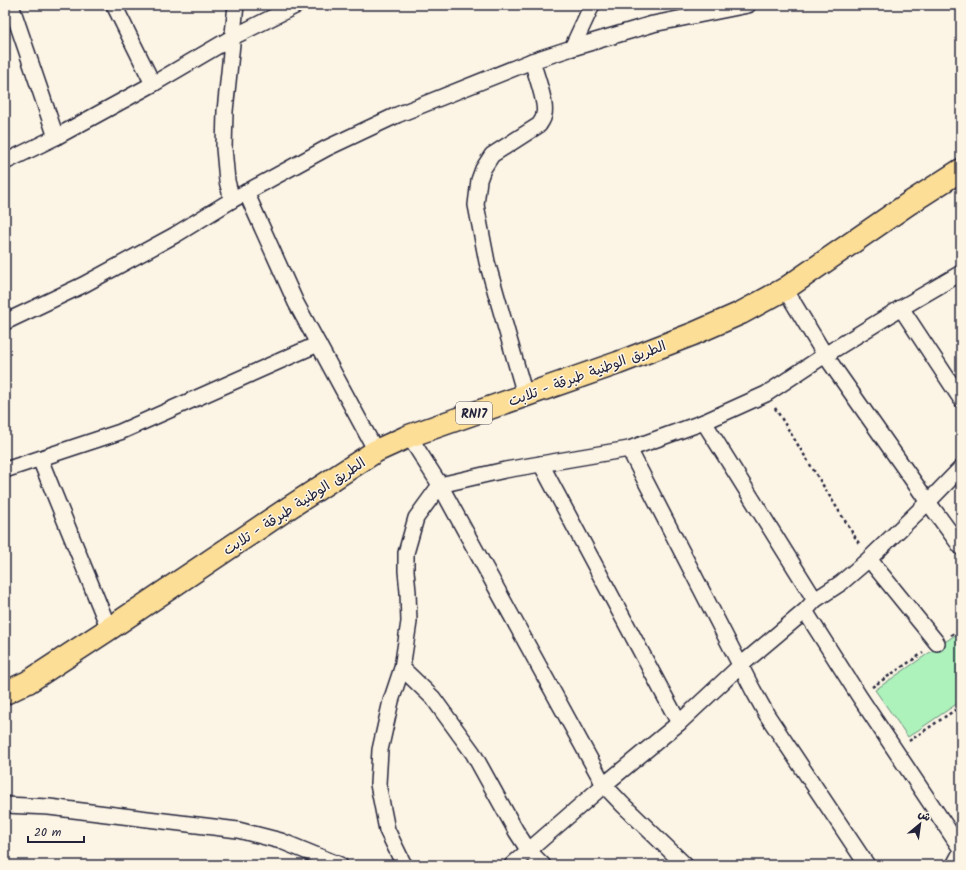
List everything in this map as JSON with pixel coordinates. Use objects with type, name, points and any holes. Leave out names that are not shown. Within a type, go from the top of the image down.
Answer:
[{"type":"main road","name":"الطريق الوطنية طبرقة - تلابت","points":[[5,693],[28,682],[376,451],[410,436],[618,363],[694,334],[741,313],[785,289],[908,204],[961,170]]},
{"type":"street","points":[[11,5],[56,136]]},
{"type":"street","points":[[114,5],[153,84]]},
{"type":"street","points":[[5,162],[153,84],[232,37],[297,5]]},
{"type":"street","points":[[572,48],[592,5]]},
{"type":"street","points":[[5,322],[83,285],[175,234],[246,192],[327,148],[397,115],[532,61],[572,48],[653,24],[748,5]]},
{"type":"street","points":[[232,200],[227,182],[224,148],[225,111],[232,37],[233,8]]},
{"type":"street","points":[[525,395],[487,262],[476,205],[479,180],[483,168],[492,155],[539,125],[543,118],[545,112],[544,101],[532,61]]},
{"type":"street","points":[[246,192],[296,303],[376,451]]},
{"type":"street","points":[[405,865],[387,830],[378,784],[380,750],[390,700],[402,668],[408,622],[406,553],[416,518],[440,485],[505,470],[629,449],[704,422],[766,394],[825,355],[961,272]]},
{"type":"street","points":[[785,289],[825,355],[961,547]]},
{"type":"street","points":[[901,308],[961,399]]},
{"type":"street","points":[[5,470],[120,432],[318,344]]},
{"type":"street","points":[[704,422],[810,606],[859,696],[961,850],[954,865]]},
{"type":"street","points":[[410,436],[440,485],[604,785],[685,865]]},
{"type":"street","points":[[629,449],[767,715],[867,865]]},
{"type":"street","points":[[40,458],[109,629]]},
{"type":"street","points":[[541,464],[679,723]]},
{"type":"street","points":[[512,865],[604,785],[679,723],[741,665],[810,606],[841,583],[869,559],[961,468]]},
{"type":"street","points":[[869,559],[937,643]]},
{"type":"street","points":[[402,668],[433,698],[474,753],[516,831],[529,851],[543,865]]},
{"type":"street","points":[[5,805],[49,807],[238,830],[281,840],[340,865]]},
{"type":"path","points":[[766,394],[869,559]]},
{"type":"path","points":[[859,696],[937,643],[961,629]]},
{"type":"path","points":[[896,750],[961,706]]},
{"type":"green space","points":[[961,631],[961,701],[908,737],[875,690]]}]
